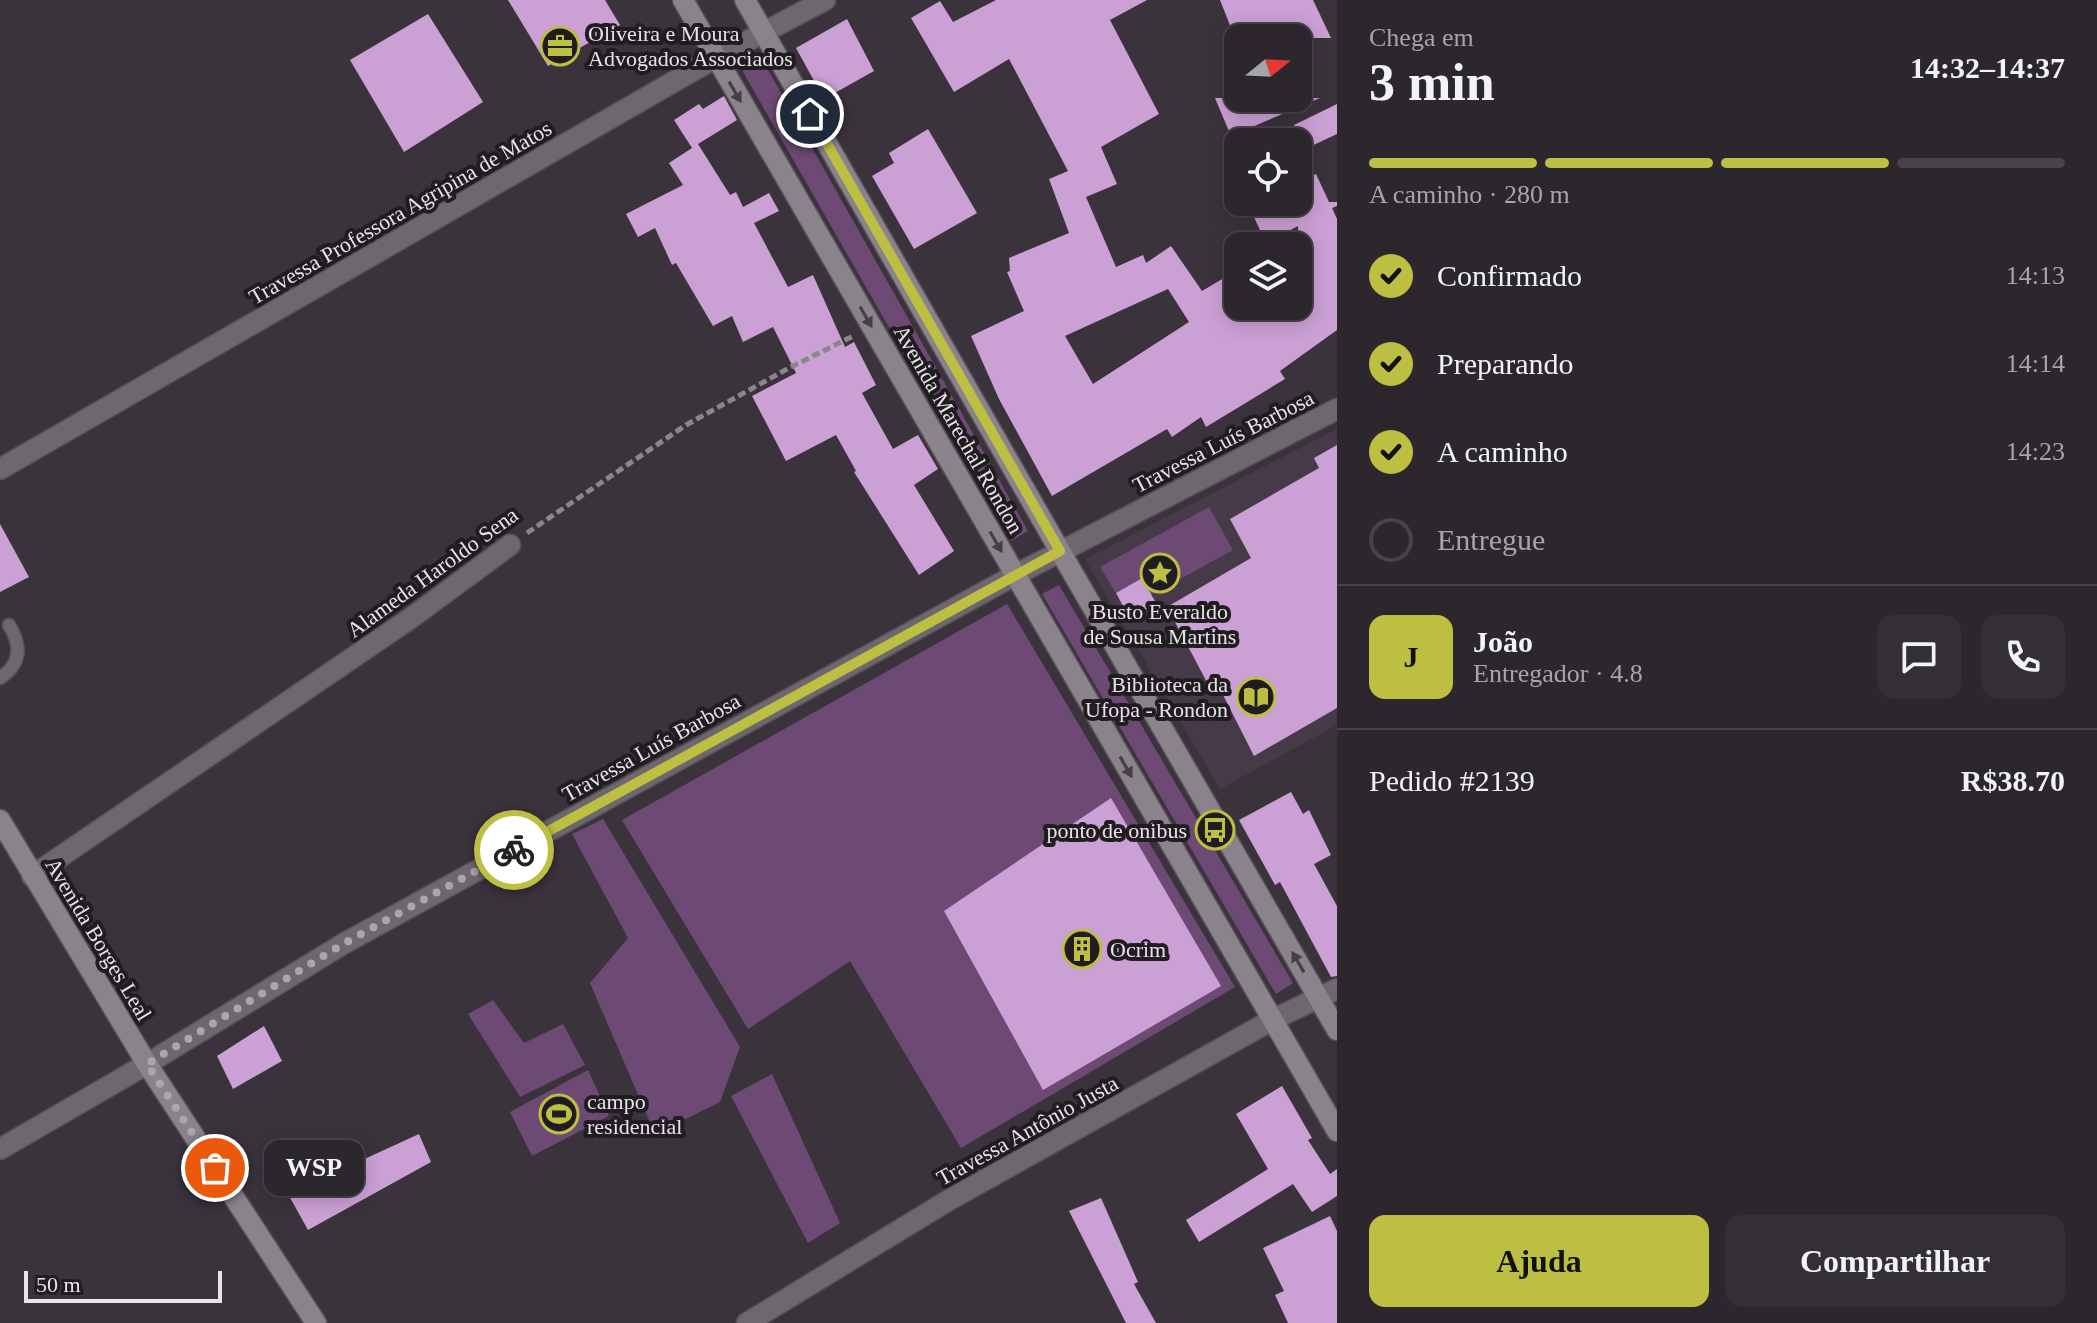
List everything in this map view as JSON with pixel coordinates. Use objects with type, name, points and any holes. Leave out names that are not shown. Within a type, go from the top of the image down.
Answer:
[{"type":"street","name":"Avenida Marechal Rondon","points":[[683,0],[1337,1131]]},
{"type":"street","name":"Avenida Marechal Rondon","points":[[745,0],[1060,551],[1328,993],[1337,1030]]},
{"type":"street","name":"Travessa Professora Agripina de Matos","points":[[0,469],[715,58],[825,0]]},
{"type":"street","name":"Travessa Luís Barbosa","points":[[0,1149],[147,1064],[343,944],[1015,575],[1337,409]]},
{"type":"street","name":"Alameda Haroldo Sena","points":[[32,876],[297,697],[510,545]]},
{"type":"street","name":"Avenida Borges Leal","points":[[0,822],[147,1064],[316,1323]]},
{"type":"street","name":"Travessa Antônio Justa","points":[[747,1323],[949,1200],[1272,1020],[1328,993]]},
{"type":"lane","points":[[0,678],[14,667],[18,653],[15,635],[9,625]]},
{"type":"path","name":"Alameda Haroldo Sena","points":[[510,545],[686,425],[789,368],[872,327]]},
{"type":"shaded area","points":[[753,57],[762,59],[1028,531],[1011,541],[743,72],[746,62]]},
{"type":"shaded area","points":[[1337,429],[1337,725],[1220,789],[1085,559]]},
{"type":"shaded area","points":[[1209,507],[1233,550],[1151,595],[1141,578],[1116,593],[1100,567]]},
{"type":"shaded area","points":[[1059,585],[1293,983],[1276,994],[1042,594]]},
{"type":"shaded area","points":[[1007,604],[1235,987],[961,1148],[850,961],[748,1029],[622,820]]},
{"type":"shaded area","points":[[603,819],[740,1047],[720,1102],[655,1134],[590,983],[628,938],[572,834]]},
{"type":"shaded area","points":[[493,1000],[524,1043],[563,1024],[585,1065],[520,1097],[468,1014]]},
{"type":"shaded area","name":"campo residencial","points":[[588,1070],[609,1116],[532,1156],[510,1112]]},
{"type":"shaded area","points":[[772,1074],[840,1223],[808,1243],[731,1096]]},
{"type":"building","name":"Oliveira e Moura Advogados Associados","points":[[508,0],[605,0],[620,25],[548,66]]},
{"type":"building","points":[[996,0],[1147,0],[1110,20],[1159,114],[1101,147],[1117,184],[1086,197],[1116,267],[1143,255],[1146,263],[1171,246],[1202,291],[1224,278],[1224,320],[1312,320],[1312,232],[1298,232],[1298,226],[1287,232],[1261,232],[1253,216],[1312,216],[1312,176],[1316,174],[1329,202],[1337,202],[1337,206],[1332,208],[1337,219],[1337,330],[1280,371],[1285,379],[1206,427],[1201,417],[1172,437],[1167,429],[1052,496],[999,399],[971,336],[1024,311],[1007,272],[1010,271],[1009,258],[1069,233],[1049,179],[1068,171],[1009,59],[954,92],[911,18],[940,1],[953,22]],"holes":[[[1168,289],[1189,322],[1093,384],[1065,336]]]},
{"type":"building","points":[[1220,0],[1313,0],[1331,38],[1312,38],[1312,24],[1229,24]]},
{"type":"building","points":[[428,14],[483,102],[404,152],[350,60]]},
{"type":"building","points":[[847,19],[874,71],[824,99],[796,48]]},
{"type":"building","points":[[724,96],[737,120],[698,144],[730,195],[736,192],[743,207],[769,193],[779,211],[754,223],[788,287],[813,275],[845,347],[854,342],[876,385],[862,393],[893,449],[918,435],[938,469],[914,485],[954,551],[919,575],[854,472],[836,435],[786,461],[752,396],[796,373],[773,327],[743,342],[732,316],[713,326],[676,263],[672,265],[655,228],[638,237],[626,214],[683,185],[669,163],[692,148],[674,120],[699,104],[703,109]]},
{"type":"building","points":[[1215,98],[1224,98],[1224,112],[1287,112],[1250,128],[1228,128]]},
{"type":"building","points":[[1337,104],[1337,134],[1312,146],[1312,128],[1295,128],[1294,125]]},
{"type":"building","points":[[928,129],[977,213],[914,249],[872,176],[894,163],[889,153]]},
{"type":"building","points":[[1337,445],[1337,708],[1254,756],[1216,681],[1209,686],[1167,607],[1251,558],[1230,519],[1319,468],[1314,458]]},
{"type":"building","points":[[0,524],[29,577],[0,592]]},
{"type":"building","points":[[1142,578],[1156,603],[1130,619],[1116,593]]},
{"type":"building","points":[[1291,792],[1303,814],[1309,810],[1331,855],[1314,864],[1337,906],[1337,976],[1331,977],[1280,882],[1275,885],[1239,820]]},
{"type":"building","name":"Ocrim","points":[[1111,798],[1221,986],[1043,1090],[944,911]]},
{"type":"building","points":[[264,1026],[282,1061],[233,1089],[217,1056]]},
{"type":"building","points":[[1282,1086],[1312,1138],[1308,1140],[1330,1174],[1337,1169],[1337,1196],[1312,1212],[1293,1184],[1199,1242],[1186,1220],[1268,1169],[1236,1114]]},
{"type":"building","points":[[419,1134],[431,1162],[308,1230],[288,1194]]},
{"type":"building","points":[[1101,1198],[1138,1282],[1134,1284],[1156,1323],[1126,1323],[1069,1211]]},
{"type":"building","points":[[1330,1216],[1337,1231],[1337,1323],[1288,1323],[1275,1295],[1284,1291],[1263,1248]]},
{"type":"way so far","points":[[215,1168],[147,1064],[343,944],[514,850]]},
{"type":"place","name":"Oliveira e Moura Advogados Associados","points":[[560,46]]},
{"type":"place","name":"Busto Everaldo de Sousa Martins","points":[[1160,573]]},
{"type":"place","name":"Biblioteca da Ufopa - Rondon","points":[[1256,697]]},
{"type":"place","name":"ponto de onibus","points":[[1215,830]]},
{"type":"place","name":"Ocrim","points":[[1082,949]]},
{"type":"place","name":"campo residencial","points":[[559,1114]]},
{"type":"place","name":"WSP","points":[[215,1168]]},
{"type":"route","points":[[514,850],[1060,551],[810,114]]}]
